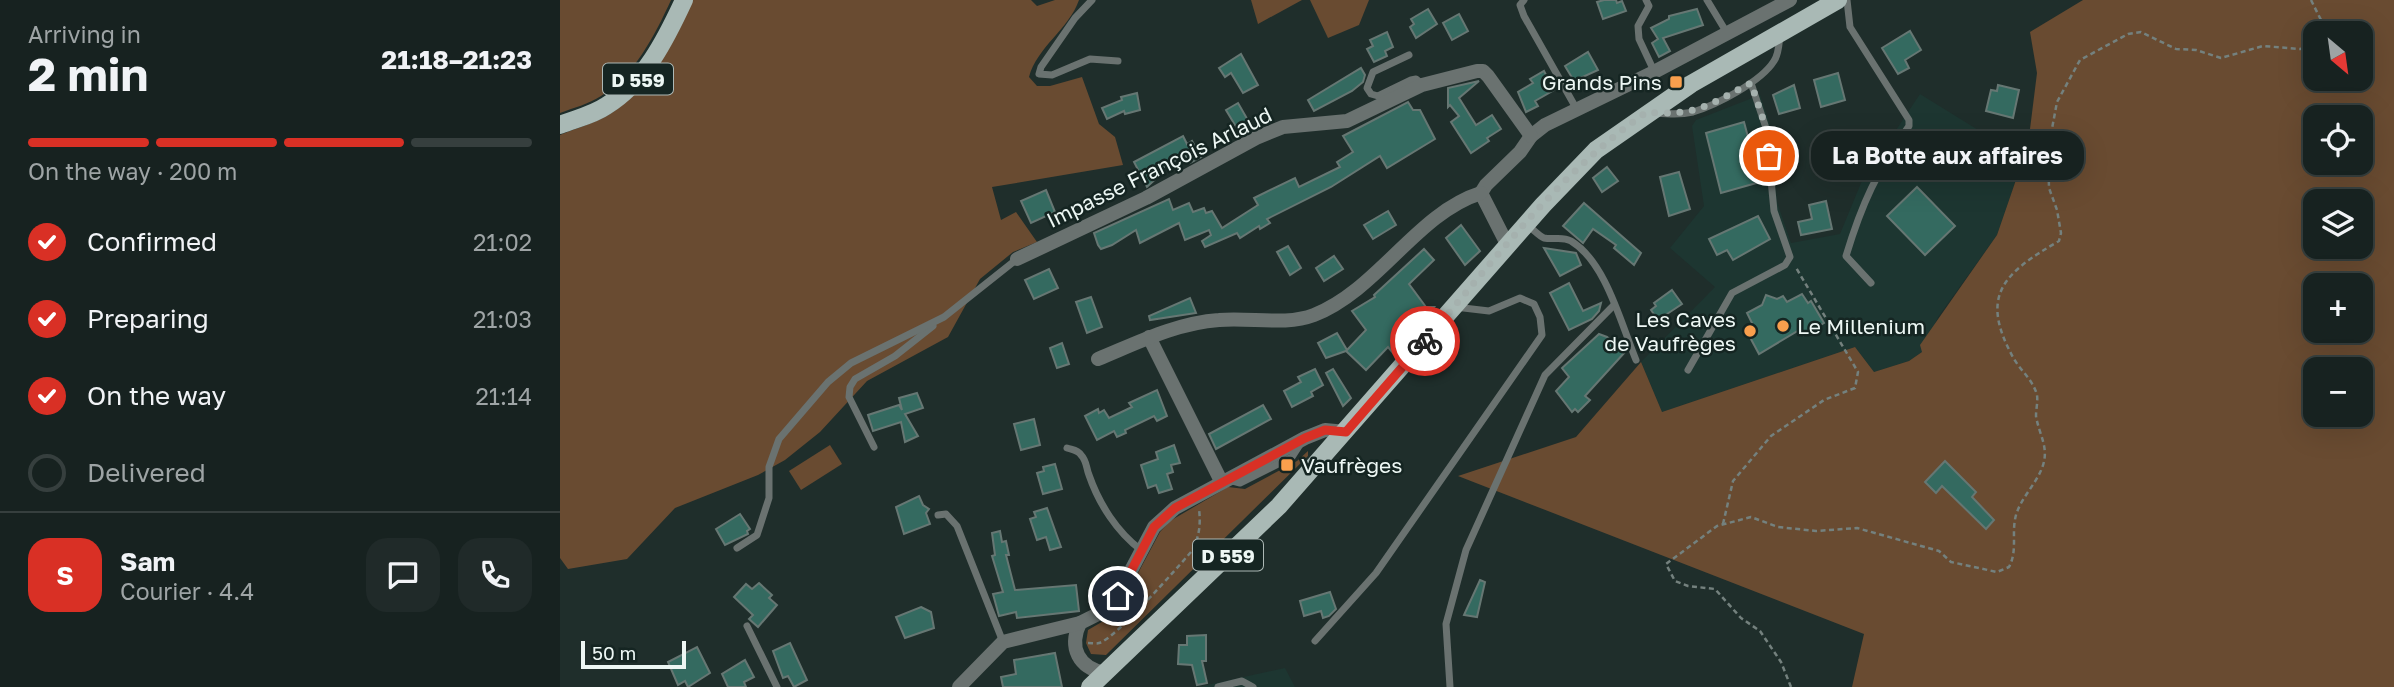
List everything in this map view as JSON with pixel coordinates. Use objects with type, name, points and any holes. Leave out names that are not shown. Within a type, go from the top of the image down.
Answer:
[{"type":"main road","name":"D 559","points":[[560,125],[605,107],[629,89],[642,74],[674,22],[684,0]]},
{"type":"main road","name":"D 559","points":[[1101,681],[1279,506],[1526,224],[1596,150],[1647,112],[1838,0]]},
{"type":"street","points":[[1098,359],[1178,327],[1218,320],[1267,320],[1314,315],[1349,294],[1436,218],[1465,198],[1481,193],[1520,152],[1531,136],[1576,108],[1654,72],[1784,1]]},
{"type":"street","name":"Impasse François Arlaud","points":[[1017,259],[1146,198],[1265,134],[1283,127],[1347,121],[1422,85],[1483,71],[1531,136]]},
{"type":"street","points":[[1481,193],[1508,246]]},
{"type":"street","points":[[1149,337],[1223,480]]},
{"type":"street","points":[[959,687],[1003,642],[1080,623],[1107,608],[1118,596],[1154,527],[1175,508],[1305,438],[1325,430],[1346,432]]},
{"type":"street","points":[[1080,623],[1074,643],[1075,652],[1101,681]]},
{"type":"lane","points":[[1092,0],[1075,18],[1041,67],[1039,74],[1052,75],[1090,59],[1118,61]]},
{"type":"lane","points":[[1524,0],[1520,5],[1524,16],[1576,108]]},
{"type":"lane","points":[[1654,72],[1639,39],[1638,26],[1647,3],[1656,0]]},
{"type":"lane","points":[[1707,0],[1727,34]]},
{"type":"lane","points":[[1847,0],[1850,27],[1909,120],[1909,126],[1881,164],[1861,207],[1846,256],[1871,283]]},
{"type":"lane","points":[[1647,112],[1674,115],[1694,112],[1751,83],[1766,72],[1777,58],[1781,32]]},
{"type":"lane","points":[[1409,55],[1373,72],[1367,81],[1367,88],[1371,94],[1378,96],[1410,80],[1416,79],[1422,85]]},
{"type":"lane","points":[[1688,370],[1732,293],[1785,265],[1790,257],[1774,211],[1766,128],[1751,83]]},
{"type":"lane","points":[[1526,224],[1544,238],[1560,237],[1570,240],[1587,254],[1602,275],[1636,360]]},
{"type":"lane","points":[[874,447],[849,397],[850,387],[855,379],[895,356],[1017,259]]},
{"type":"lane","points":[[1315,641],[1376,573],[1542,335],[1540,317],[1534,304],[1520,298],[1489,311],[1455,307]]},
{"type":"lane","points":[[1450,687],[1446,624],[1466,550],[1545,375],[1614,305]]},
{"type":"lane","points":[[737,548],[757,535],[769,498],[769,467],[779,439],[828,382],[850,363],[944,317]]},
{"type":"lane","points":[[1067,448],[1079,451],[1101,502],[1123,537],[1141,550]]},
{"type":"lane","points":[[938,515],[946,514],[957,526],[1003,642]]},
{"type":"lane","points":[[747,626],[776,687]]},
{"type":"lane","points":[[1218,687],[1242,681],[1253,687]]},
{"type":"path","points":[[2311,0],[2321,21]]},
{"type":"path","points":[[1791,687],[1781,662],[1760,631],[1741,618],[1715,589],[1688,586],[1675,581],[1667,564],[1723,524],[1751,517],[1778,527],[1816,531],[1857,528],[1939,551],[1951,562],[1997,572],[2009,567],[2015,556],[2017,513],[2042,468],[2046,452],[2036,416],[2038,397],[2032,382],[2001,335],[1998,308],[2002,285],[2026,260],[2059,241],[2061,233],[2057,210],[2049,188],[2048,150],[2057,102],[2066,82],[2080,61],[2127,34],[2141,33],[2176,49],[2196,50],[2221,58],[2263,46],[2303,48]]},
{"type":"path","points":[[1723,524],[1732,481],[1771,436],[1824,400],[1855,388],[1858,372],[1790,257]]},
{"type":"path","points":[[1074,643],[1100,643],[1107,639],[1142,606],[1191,552],[1200,527],[1198,494]]},
{"type":"shaded area","points":[[560,0],[671,0],[651,40],[624,77],[596,99],[560,113]]},
{"type":"shaded area","points":[[693,0],[1031,0],[1037,6],[1055,0],[1079,0],[1068,20],[1039,56],[1029,77],[1037,86],[1050,86],[1082,77],[1099,124],[1115,137],[1123,165],[992,187],[1001,220],[1016,212],[1037,242],[1013,252],[980,279],[948,337],[867,381],[820,432],[785,460],[758,475],[675,508],[627,559],[568,569],[560,558],[560,135],[604,117],[638,91],[660,63]]},
{"type":"shaded area","points":[[1251,0],[1302,0],[1258,24]]},
{"type":"shaded area","points":[[1310,0],[1369,0],[1359,25],[1328,38]]},
{"type":"shaded area","points":[[2083,0],[2394,0],[2394,687],[1852,687],[1864,634],[1458,476],[1576,437],[1641,362],[1662,412],[1855,347],[1874,372],[1909,361],[1922,352],[1920,345],[1997,235],[2028,145],[2037,73],[2030,32]]},
{"type":"shaded area","points":[[1920,94],[2004,146],[2028,145],[1997,235],[1938,317],[1922,352],[1909,361],[1874,372],[1855,347],[1662,412],[1641,362],[1715,287],[1670,248],[1704,206],[1692,126],[1696,120],[1760,95],[1770,125],[1777,202],[1791,243],[1840,234],[1861,183]]},
{"type":"shaded area","points":[[830,445],[842,464],[801,490],[789,471]]},
{"type":"shaded area","points":[[1308,451],[1308,456],[1106,655],[1091,654],[1086,643],[1088,630],[1112,616],[1122,603],[1160,532],[1170,521],[1228,487],[1245,489],[1297,461]]},
{"type":"shaded area","points":[[1285,668],[1295,687],[1198,687]]},
{"type":"building","points":[[1616,0],[1617,3],[1622,1],[1626,11],[1603,19],[1597,2]]},
{"type":"building","points":[[1428,9],[1437,24],[1416,38],[1410,27],[1414,24],[1411,19]]},
{"type":"building","points":[[1697,9],[1703,25],[1663,38],[1670,51],[1659,57],[1652,43],[1658,39],[1651,28],[1669,19],[1669,16]]},
{"type":"building","points":[[1459,14],[1468,31],[1452,40],[1443,23]]},
{"type":"building","points":[[1910,31],[1921,50],[1905,60],[1909,68],[1898,74],[1882,48]]},
{"type":"building","points":[[1387,32],[1393,47],[1385,51],[1387,56],[1374,62],[1367,49],[1373,46],[1370,40]]},
{"type":"building","points":[[1588,52],[1598,70],[1574,81],[1565,66]]},
{"type":"building","points":[[1241,54],[1258,85],[1243,93],[1231,73],[1225,77],[1219,68]]},
{"type":"building","points":[[1361,68],[1365,75],[1363,82],[1352,91],[1314,111],[1308,100]]},
{"type":"building","points":[[1544,71],[1554,90],[1535,101],[1538,106],[1526,112],[1518,92],[1533,83],[1530,79]]},
{"type":"building","points":[[1838,73],[1845,100],[1821,107],[1814,80]]},
{"type":"building","points":[[1479,81],[1459,98],[1476,125],[1492,115],[1501,129],[1471,153],[1451,122],[1459,116],[1450,105],[1448,107],[1448,88]]},
{"type":"building","points":[[1794,85],[1800,108],[1779,114],[1773,95]]},
{"type":"building","points":[[1998,85],[2019,90],[2013,118],[1986,111],[1991,90],[1997,91]]},
{"type":"building","points":[[1137,93],[1140,110],[1125,114],[1124,111],[1107,119],[1102,108],[1122,100],[1121,97]]},
{"type":"building","points":[[1408,102],[1413,110],[1420,110],[1435,139],[1387,168],[1380,156],[1331,187],[1267,219],[1270,223],[1260,229],[1259,226],[1240,238],[1237,233],[1205,247],[1202,241],[1211,235],[1209,230],[1185,240],[1179,223],[1140,243],[1136,230],[1112,245],[1101,249],[1098,245],[1094,233],[1169,199],[1173,210],[1189,203],[1193,212],[1204,208],[1206,213],[1212,211],[1222,228],[1258,205],[1254,198],[1295,178],[1299,187],[1340,167],[1337,162],[1353,152],[1343,136]]},
{"type":"building","points":[[1238,103],[1253,129],[1241,135],[1226,110]]},
{"type":"building","points":[[1744,122],[1760,182],[1721,193],[1706,133]]},
{"type":"building","points":[[1183,136],[1187,144],[1192,141],[1201,157],[1190,163],[1185,155],[1157,171],[1160,175],[1147,187],[1134,162]]},
{"type":"building","points":[[1862,138],[1871,157],[1862,160],[1865,167],[1849,174],[1846,165],[1836,166],[1831,147],[1848,145]]},
{"type":"building","points":[[1607,167],[1618,181],[1602,192],[1593,178]]},
{"type":"building","points":[[1679,172],[1690,209],[1669,216],[1660,177]]},
{"type":"building","points":[[1917,187],[1955,226],[1925,255],[1887,216]]},
{"type":"building","points":[[1046,190],[1055,212],[1031,223],[1021,201]]},
{"type":"building","points":[[1826,201],[1832,229],[1801,235],[1798,222],[1812,219],[1809,205]]},
{"type":"building","points":[[1584,203],[1641,253],[1634,265],[1614,248],[1616,245],[1593,229],[1583,243],[1563,226]]},
{"type":"building","points":[[1388,211],[1396,225],[1373,239],[1364,225]]},
{"type":"building","points":[[1758,216],[1770,239],[1733,260],[1727,250],[1717,255],[1709,239]]},
{"type":"building","points":[[1461,225],[1480,251],[1465,265],[1446,238]]},
{"type":"building","points":[[1288,246],[1301,268],[1290,275],[1277,252]]},
{"type":"building","points":[[1544,248],[1576,253],[1581,265],[1560,276]]},
{"type":"building","points":[[1424,249],[1434,260],[1409,284],[1426,307],[1434,307],[1411,334],[1393,353],[1388,347],[1366,370],[1346,351],[1326,358],[1318,343],[1337,333],[1347,350],[1366,330],[1352,311],[1375,297],[1374,295]]},
{"type":"building","points":[[1334,256],[1343,269],[1324,281],[1316,268]]},
{"type":"building","points":[[1049,269],[1058,288],[1034,299],[1025,280]]},
{"type":"building","points":[[1569,283],[1583,311],[1601,303],[1599,311],[1592,319],[1569,330],[1550,293]]},
{"type":"building","points":[[1672,290],[1682,304],[1658,320],[1651,310],[1656,306],[1654,303]]},
{"type":"building","name":"Le Millenium","points":[[1802,294],[1808,303],[1811,301],[1824,323],[1804,335],[1801,329],[1759,354],[1745,328],[1752,323],[1747,313],[1762,305],[1766,295],[1777,299],[1783,296],[1787,302]]},
{"type":"building","points":[[1091,297],[1102,327],[1087,333],[1076,302]]},
{"type":"building","points":[[1190,298],[1196,313],[1150,320],[1149,316]]},
{"type":"building","points":[[1599,334],[1625,352],[1585,396],[1590,400],[1578,412],[1575,409],[1572,412],[1556,391],[1569,377],[1562,368]]},
{"type":"building","points":[[1062,343],[1069,364],[1057,368],[1050,348]]},
{"type":"building","points":[[1315,369],[1323,385],[1311,392],[1313,396],[1292,407],[1284,391],[1301,382],[1298,377]]},
{"type":"building","points":[[1333,369],[1351,398],[1343,406],[1326,373]]},
{"type":"building","points":[[1157,390],[1167,416],[1157,421],[1154,416],[1125,430],[1126,433],[1117,437],[1114,431],[1097,440],[1085,416],[1098,409],[1099,413],[1104,410],[1109,418],[1132,407],[1129,403]]},
{"type":"building","points":[[917,393],[923,408],[905,414],[918,436],[905,442],[901,422],[873,431],[868,415],[899,405],[902,410],[899,398]]},
{"type":"building","points":[[1263,405],[1271,419],[1216,449],[1209,434]]},
{"type":"building","points":[[1034,419],[1040,445],[1021,450],[1014,424]]},
{"type":"building","points":[[1174,445],[1180,463],[1171,465],[1173,472],[1167,474],[1172,489],[1159,493],[1156,485],[1148,488],[1141,465],[1158,459],[1156,452]]},
{"type":"building","points":[[1945,461],[1976,492],[1972,497],[1994,520],[1986,529],[1942,486],[1936,493],[1925,482]]},
{"type":"building","points":[[1055,464],[1062,489],[1043,494],[1037,473],[1044,471],[1043,467]]},
{"type":"building","points":[[919,496],[923,505],[929,509],[926,513],[930,524],[904,534],[896,507]]},
{"type":"building","points":[[1047,508],[1061,547],[1050,550],[1046,537],[1037,540],[1030,519],[1036,517],[1034,512]]},
{"type":"building","points":[[740,514],[750,529],[748,534],[725,545],[716,529]]},
{"type":"building","points":[[1000,531],[1002,542],[1006,541],[1009,555],[1006,555],[1015,590],[1076,585],[1079,611],[1017,618],[1016,612],[999,616],[993,594],[1003,592],[992,556],[995,555],[992,533]]},
{"type":"building","points":[[1480,580],[1485,582],[1477,617],[1464,615]]},
{"type":"building","points":[[759,583],[772,595],[769,598],[777,605],[758,627],[749,619],[753,615],[734,597],[746,584],[752,589]]},
{"type":"building","points":[[1330,592],[1336,609],[1329,616],[1323,618],[1321,611],[1304,616],[1300,601]]},
{"type":"building","points":[[921,607],[931,612],[934,628],[905,638],[896,617]]},
{"type":"building","points":[[1206,635],[1206,661],[1202,661],[1207,683],[1197,685],[1192,665],[1178,664],[1179,645],[1187,645],[1187,636]]},
{"type":"building","points":[[790,643],[807,680],[794,687],[788,676],[783,678],[773,651]]},
{"type":"building","points":[[697,647],[710,673],[688,687],[685,681],[678,685],[668,662]]},
{"type":"building","points":[[1055,653],[1062,687],[1003,687],[1001,677],[1016,674],[1014,660]]},
{"type":"building","points":[[745,660],[754,677],[744,682],[746,687],[728,687],[722,674]]},
{"type":"way so far","points":[[1425,341],[1543,205],[1596,150],[1647,112],[1674,115],[1694,112],[1751,83],[1766,128],[1769,156]]},
{"type":"place","name":"Grands Pins","points":[[1676,82]]},
{"type":"place","name":"La Botte aux affaires","points":[[1769,156]]},
{"type":"place","name":"Le Millenium","points":[[1783,326]]},
{"type":"place","name":"Les Caves de Vaufrèges","points":[[1750,331]]},
{"type":"place","name":"Vaufrèges","points":[[1287,465]]},
{"type":"route","points":[[1118,596],[1154,527],[1175,508],[1305,438],[1325,430],[1346,432],[1425,341]]}]
